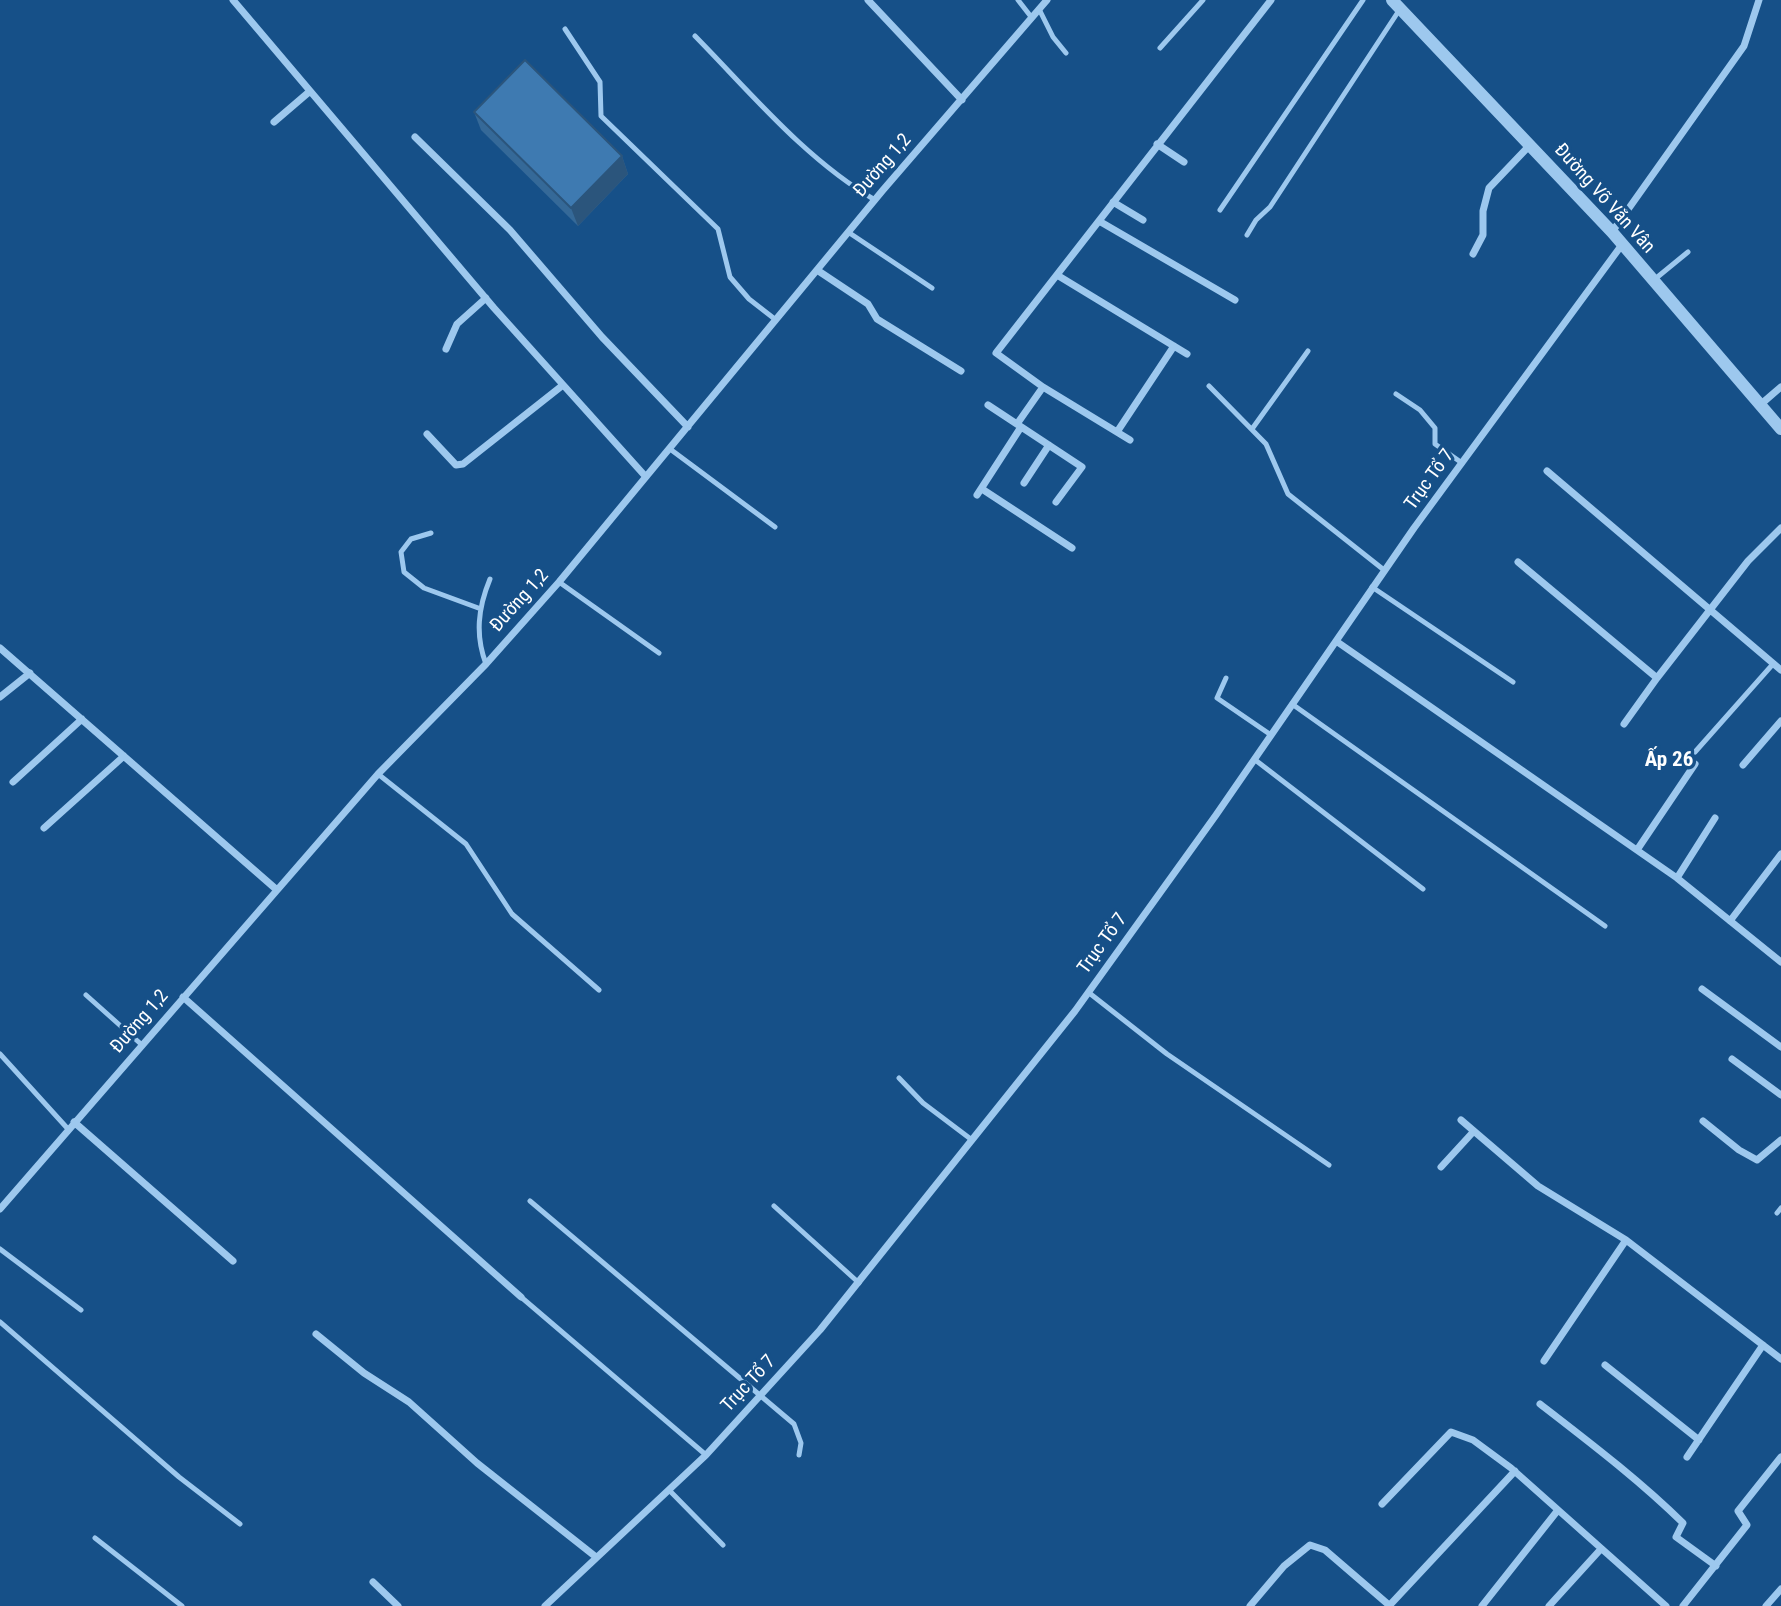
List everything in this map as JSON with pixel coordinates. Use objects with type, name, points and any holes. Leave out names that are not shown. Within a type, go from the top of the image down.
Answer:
[{"type":"street","points":[[233,0],[486,298],[646,477]]},
{"type":"street","points":[[868,0],[962,100]]},
{"type":"street","name":"Đường 1,2","points":[[1,1205],[377,774],[486,664],[559,582],[848,232],[1047,0]]},
{"type":"street","points":[[1130,440],[1043,387],[996,353],[1272,0]]},
{"type":"street","points":[[1612,232],[1744,46],[1757,1]]},
{"type":"street","name":"Đường Võ Văn Vân","points":[[1396,4],[1612,232],[1621,246],[1781,429]]},
{"type":"street","points":[[274,122],[309,92]]},
{"type":"street","points":[[415,137],[510,230],[602,337],[688,427]]},
{"type":"street","points":[[1157,144],[1184,162]]},
{"type":"street","points":[[1473,254],[1483,236],[1483,211],[1489,187],[1530,145]]},
{"type":"street","points":[[1113,202],[1143,220]]},
{"type":"street","points":[[1099,221],[1235,300]]},
{"type":"street","name":"Trục Tổ 7","points":[[545,1606],[706,1455],[821,1330],[859,1283],[1088,992],[1271,735],[1384,570],[1621,246]]},
{"type":"street","points":[[817,270],[868,304],[877,319],[961,371]]},
{"type":"street","points":[[1057,275],[1187,354]]},
{"type":"street","points":[[446,349],[457,324],[486,298]]},
{"type":"street","points":[[1117,432],[1174,345]]},
{"type":"street","points":[[427,434],[456,466],[463,464],[563,385]]},
{"type":"street","points":[[1043,387],[980,492],[1072,548]]},
{"type":"street","points":[[1760,405],[1781,387]]},
{"type":"street","points":[[988,405],[1082,467],[1056,502]]},
{"type":"street","points":[[1024,483],[1049,445]]},
{"type":"street","points":[[1547,471],[1781,670]]},
{"type":"street","points":[[1624,724],[1748,561],[1781,528]]},
{"type":"street","points":[[1518,562],[1657,678]]},
{"type":"street","points":[[1335,641],[1677,878],[1781,962]]},
{"type":"street","points":[[0,648],[277,890]]},
{"type":"street","points":[[0,698],[30,673]]},
{"type":"street","points":[[13,782],[82,719]]},
{"type":"street","points":[[1743,765],[1781,721]]},
{"type":"street","points":[[44,828],[124,756]]},
{"type":"street","points":[[1637,850],[1695,764]]},
{"type":"street","points":[[1677,878],[1715,818]]},
{"type":"street","points":[[1730,921],[1781,853]]},
{"type":"street","points":[[1702,989],[1781,1047]]},
{"type":"street","points":[[183,997],[521,1297]]},
{"type":"street","points":[[1731,1059],[1781,1095]]},
{"type":"street","points":[[1461,1120],[1538,1186],[1626,1240],[1781,1359]]},
{"type":"street","points":[[1703,1121],[1739,1150],[1757,1160],[1781,1139]]},
{"type":"street","points":[[74,1122],[233,1261]]},
{"type":"street","points":[[1441,1167],[1474,1131]]},
{"type":"street","points":[[1544,1361],[1626,1240]]},
{"type":"street","points":[[316,1334],[364,1373],[409,1402],[477,1463],[596,1558]]},
{"type":"street","points":[[1687,1457],[1763,1345]]},
{"type":"street","points":[[1605,1366],[1699,1440]]},
{"type":"street","points":[[1540,1404],[1657,1498],[1683,1522],[1676,1537],[1716,1566]]},
{"type":"street","points":[[1382,1504],[1451,1432],[1473,1440],[1515,1471],[1600,1550],[1666,1606]]},
{"type":"street","points":[[1683,1606],[1747,1525],[1738,1511],[1781,1457]]},
{"type":"street","points":[[1250,1606],[1284,1566],[1310,1545],[1325,1550],[1389,1606],[1515,1471]]},
{"type":"street","points":[[1482,1606],[1558,1510]]},
{"type":"street","points":[[1549,1606],[1600,1550]]},
{"type":"street","points":[[373,1582],[398,1606]]},
{"type":"street","points":[[1766,1606],[1779,1595]]},
{"type":"lane","points":[[1018,0],[1032,18]]},
{"type":"lane","points":[[1160,48],[1203,0]]},
{"type":"lane","points":[[1220,210],[1363,0]]},
{"type":"lane","points":[[1247,235],[1256,220],[1270,207],[1396,4]]},
{"type":"lane","points":[[1040,9],[1054,37],[1066,52]]},
{"type":"lane","points":[[565,29],[600,82],[601,116],[718,229],[730,277],[749,299],[776,320]]},
{"type":"lane","points":[[695,36],[824,166],[839,179],[875,200]]},
{"type":"lane","points":[[848,232],[932,288]]},
{"type":"lane","points":[[1652,281],[1688,252]]},
{"type":"lane","points":[[1252,429],[1308,351]]},
{"type":"lane","points":[[1209,386],[1266,444],[1288,494],[1384,570]]},
{"type":"lane","points":[[1396,394],[1420,410],[1435,428],[1435,444],[1462,463]]},
{"type":"lane","points":[[670,449],[775,527]]},
{"type":"lane","points":[[431,533],[411,539],[401,552],[404,572],[424,588],[481,610]]},
{"type":"lane","points":[[486,664],[478,642],[481,610],[490,579]]},
{"type":"lane","points":[[559,582],[659,653]]},
{"type":"lane","points":[[1372,587],[1513,682]]},
{"type":"lane","points":[[1695,752],[1773,664]]},
{"type":"lane","points":[[1226,678],[1217,698],[1271,735]]},
{"type":"lane","points":[[1292,704],[1605,926]]},
{"type":"lane","points":[[1254,759],[1423,888]]},
{"type":"lane","points":[[377,774],[466,844],[512,914],[599,990]]},
{"type":"lane","points":[[1088,992],[1167,1054],[1329,1165]]},
{"type":"lane","points":[[86,995],[142,1045]]},
{"type":"lane","points":[[0,1054],[68,1129]]},
{"type":"lane","points":[[899,1078],[923,1102],[972,1140]]},
{"type":"lane","points":[[530,1201],[794,1424],[802,1443],[799,1455]]},
{"type":"lane","points":[[774,1206],[859,1283]]},
{"type":"lane","points":[[0,1249],[81,1310]]},
{"type":"lane","points":[[521,1297],[706,1455]]},
{"type":"lane","points":[[0,1322],[179,1477],[240,1524]]},
{"type":"lane","points":[[669,1489],[723,1545]]},
{"type":"lane","points":[[95,1538],[182,1606]]},
{"type":"building","points":[[525,60],[622,156],[571,208],[474,112]]},
{"type":"district","name":"Ấp 26","points":[[1669,761]]}]
